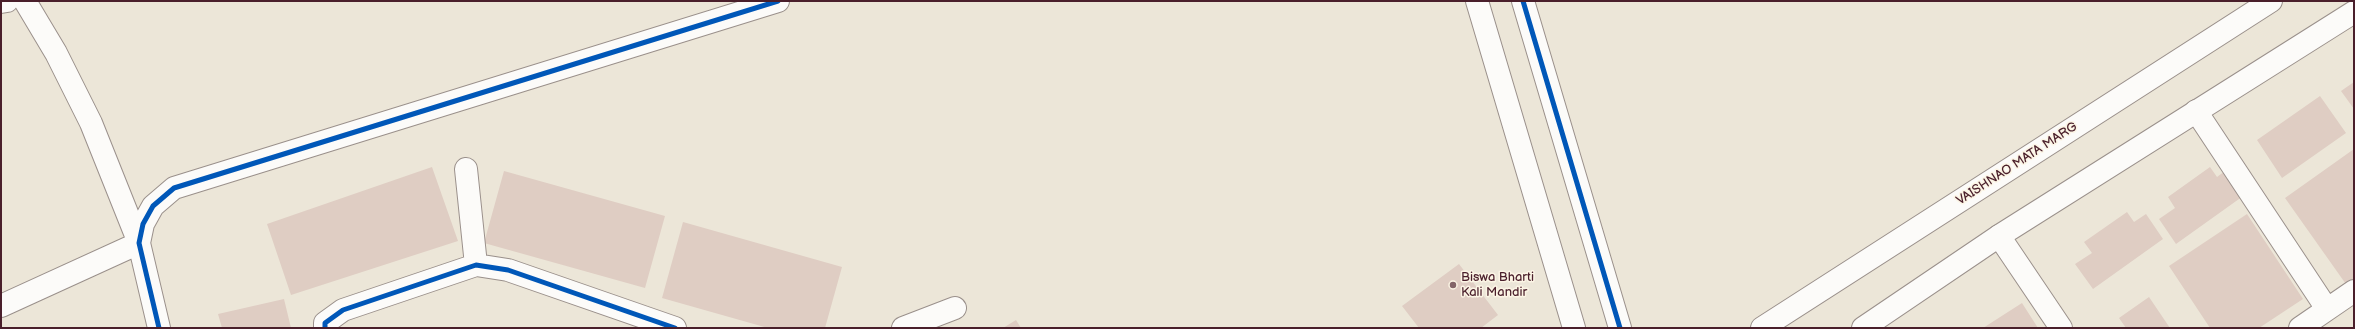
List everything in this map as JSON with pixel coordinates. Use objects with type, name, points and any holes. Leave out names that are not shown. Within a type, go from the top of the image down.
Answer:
[{"type":"street","points":[[1,2],[7,1]]},
{"type":"street","points":[[25,1],[56,53],[91,123],[139,244],[159,328]]},
{"type":"street","points":[[1476,1],[1574,328]]},
{"type":"street","points":[[1523,1],[1620,328]]},
{"type":"street","name":"VAISHNAO MATA MARG","points":[[1762,328],[2271,1]]},
{"type":"street","points":[[139,244],[143,224],[153,206],[174,188],[773,2]]},
{"type":"street","points":[[1863,328],[1999,236],[2354,12]]},
{"type":"street","points":[[2196,111],[2327,309]]},
{"type":"street","points":[[466,169],[476,264]]},
{"type":"street","points":[[1999,236],[2061,328]]},
{"type":"street","points":[[1,306],[139,244]]},
{"type":"street","points":[[326,328],[325,323],[343,310],[476,264],[508,270],[675,328]]},
{"type":"street","points":[[2300,328],[2354,291]]},
{"type":"street","points":[[903,328],[955,308]]},
{"type":"building","points":[[2354,82],[2354,109],[2341,91]]},
{"type":"building","points":[[2320,96],[2346,133],[2282,178],[2257,140]]},
{"type":"building","points":[[2354,149],[2354,283],[2348,287],[2285,198]]},
{"type":"building","points":[[432,167],[458,241],[291,295],[267,224]]},
{"type":"building","points":[[2210,167],[2217,177],[2229,168],[2246,194],[2176,244],[2159,219],[2175,208],[2168,197]]},
{"type":"building","points":[[504,171],[665,216],[645,288],[484,243]]},
{"type":"building","points":[[2127,212],[2134,222],[2146,214],[2163,239],[2093,289],[2075,264],[2092,253],[2084,242]]},
{"type":"building","points":[[2247,214],[2303,299],[2259,328],[2210,328],[2169,266]]},
{"type":"building","points":[[683,222],[842,267],[825,328],[768,328],[662,298]]},
{"type":"building","name":"Biswa Bharti Kali Mandir","points":[[1459,264],[1498,315],[1481,328],[1419,328],[1402,306]]},
{"type":"building","points":[[2149,297],[2170,328],[2126,328],[2119,318]]},
{"type":"building","points":[[284,299],[291,328],[222,328],[218,314]]},
{"type":"building","points":[[2022,303],[2038,328],[1983,328]]},
{"type":"building","points":[[1016,320],[1021,328],[1003,328]]},
{"type":"cycle path","points":[[159,328],[139,243],[143,224],[153,206],[174,188],[778,1]]},
{"type":"cycle path","points":[[1523,1],[1620,328]]},
{"type":"cycle path","points":[[325,328],[325,323],[343,310],[476,265],[508,270],[675,328]]},
{"type":"place","name":"Biswa Bharti Kali Mandir","points":[[1453,285]]}]
